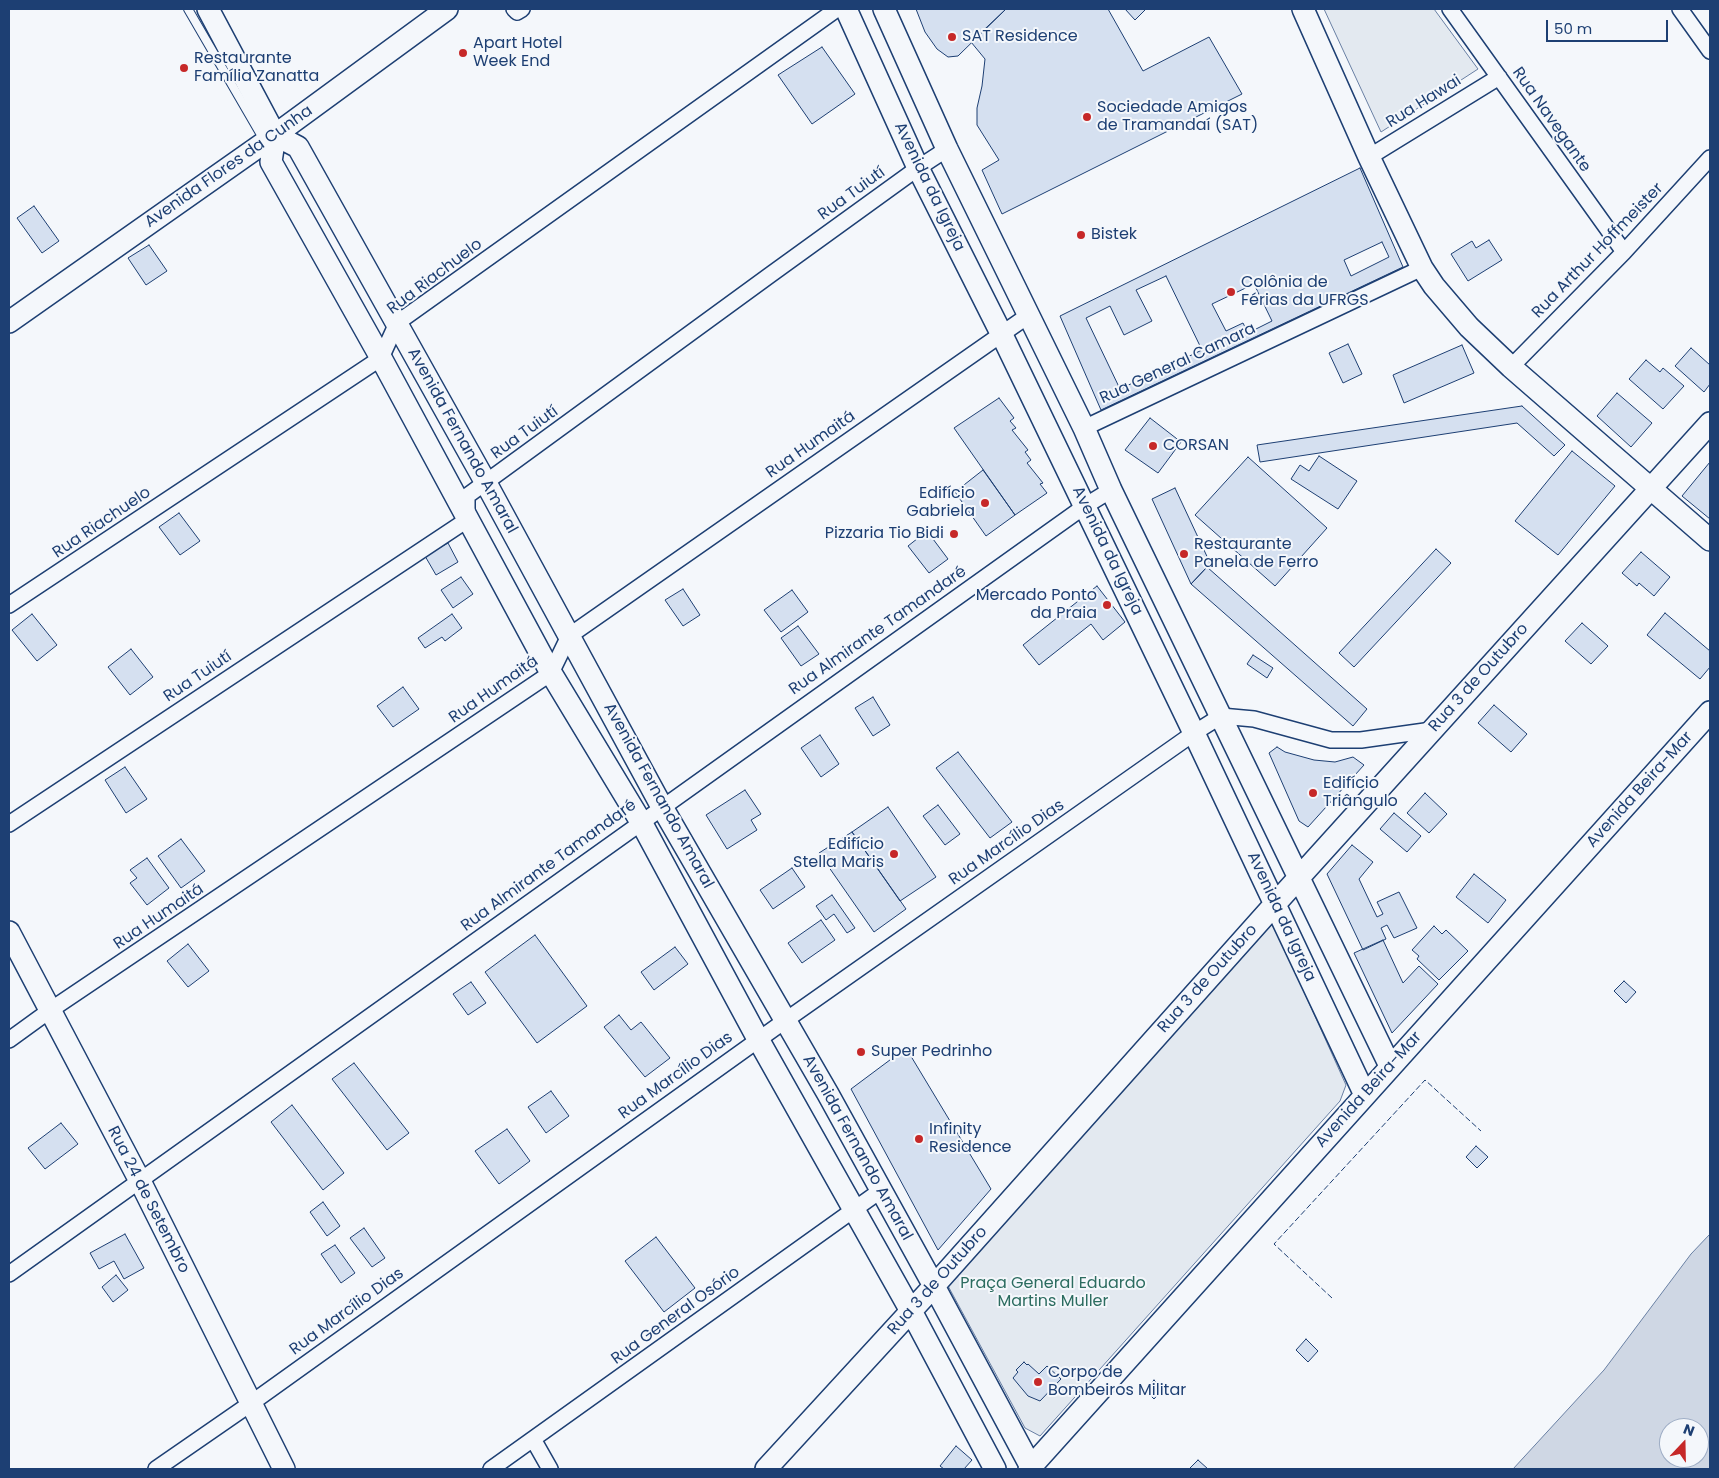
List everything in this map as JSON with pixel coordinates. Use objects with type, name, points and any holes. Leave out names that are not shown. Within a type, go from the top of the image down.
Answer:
[{"type":"street","points":[[208,9],[270,138]]},
{"type":"street","name":"Avenida Flores da Cunha","points":[[9,322],[270,138],[447,9]]},
{"type":"street","points":[[514,9],[517,12],[522,9]]},
{"type":"street","name":"Rua Riachuelo","points":[[9,606],[381,358],[397,323],[837,9]]},
{"type":"street","name":"Avenida da Igreja","points":[[846,9],[918,168],[1001,333],[1194,732],[1365,1095]]},
{"type":"street","name":"Avenida da Igreja","points":[[884,9],[947,149],[1084,428],[1111,490],[1390,1066]]},
{"type":"street","points":[[1303,9],[1369,157],[1422,268],[1434,286],[1469,327],[1511,367],[1710,540]]},
{"type":"street","name":"Rua Navegante","points":[[1450,9],[1624,252]]},
{"type":"street","points":[[1680,9],[1710,51]]},
{"type":"street","name":"Rua Hawai","points":[[1369,157],[1498,77]]},
{"type":"street","name":"Avenida Fernando Amaral","points":[[995,1469],[911,1311],[758,1039],[641,822],[551,673],[381,358],[271,162],[270,138],[298,147],[486,483],[662,807],[828,1094],[934,1286],[1030,1468]]},
{"type":"street","name":"Rua Tuiutí","points":[[9,824],[467,520],[467,496],[918,168],[947,149]]},
{"type":"street","name":"Rua Arthur Hoffmeister","points":[[1511,367],[1624,252],[1710,158]]},
{"type":"street","name":"Rua General Camara","points":[[1084,428],[1422,268]]},
{"type":"street","name":"Rua Humaitá","points":[[9,1040],[551,673],[569,636],[1029,315]]},
{"type":"street","name":"Rua 3 de Outubro","points":[[766,1469],[934,1286],[1275,904],[1710,423]]},
{"type":"street","name":"Rua Almirante Tamandaré","points":[[9,1274],[1085,506],[1111,490]]},
{"type":"street","name":"Avenida Beira-Mar","points":[[1030,1468],[1710,712]]},
{"type":"street","points":[[1221,716],[1254,719],[1331,740],[1361,740],[1432,730]]},
{"type":"street","name":"Rua Marcílio Dias","points":[[156,1469],[250,1404],[758,1039],[1194,732],[1221,716]]},
{"type":"street","name":"Rua 24 de Setembro","points":[[9,932],[140,1181],[284,1469]]},
{"type":"street","points":[[807,1127],[828,1094]]},
{"type":"street","name":"Rua General Osório","points":[[491,1469],[880,1191]]},
{"type":"street","points":[[533,1439],[550,1469]]},
{"type":"lane","points":[[188,9],[270,138]]},
{"type":"green space","points":[[1324,9],[1434,9],[1478,69],[1381,132]]},
{"type":"green space","name":"Praça General Eduardo Martins Muller","points":[[1273,923],[1346,1085],[1340,1101],[1040,1436],[1025,1428],[947,1284]]},
{"type":"shaded area","points":[[1710,1234],[1710,1469],[1513,1469],[1604,1370],[1691,1254]]},
{"type":"building","name":"SAT Residence","points":[[916,9],[1006,9],[958,56],[948,57],[937,49],[925,32]]},
{"type":"building","name":"Sociedade Amigos de Tramandaí (SAT)","points":[[1006,9],[1108,9],[1143,71],[1209,37],[1242,94],[1002,214],[982,170],[999,160],[977,125],[977,108],[985,59],[971,42]]},
{"type":"building","points":[[1125,9],[1146,9],[1135,20]]},
{"type":"building","points":[[822,47],[855,94],[812,124],[778,75]]},
{"type":"building","name":"Colônia de Férias da UFRGS","points":[[1360,168],[1403,267],[1101,410],[1060,316]]},
{"type":"building","points":[[34,206],[59,241],[42,253],[17,218]]},
{"type":"building","points":[[1489,240],[1502,260],[1468,281],[1451,254],[1472,241],[1476,248]]},
{"type":"building","points":[[1382,242],[1389,257],[1351,276],[1344,260]]},
{"type":"building","points":[[149,245],[167,271],[146,285],[128,258]]},
{"type":"building","points":[[1166,276],[1202,350],[1120,389],[1086,318],[1110,306],[1124,335],[1152,321],[1136,290]]},
{"type":"building","points":[[1254,284],[1272,321],[1248,333],[1243,323],[1226,331],[1212,304]]},
{"type":"building","points":[[1348,344],[1362,374],[1343,383],[1329,353]]},
{"type":"building","points":[[1462,345],[1474,373],[1404,403],[1393,375]]},
{"type":"building","points":[[1691,348],[1710,365],[1710,384],[1704,392],[1675,366]]},
{"type":"building","points":[[1646,360],[1660,372],[1663,368],[1684,386],[1663,409],[1629,379]]},
{"type":"building","points":[[1617,393],[1652,423],[1631,447],[1597,416]]},
{"type":"building","points":[[999,398],[1014,418],[1010,421],[1016,428],[1012,430],[1028,450],[1025,452],[1031,460],[1027,463],[1043,483],[1040,484],[1047,493],[1015,515],[954,428]]},
{"type":"building","points":[[1522,406],[1565,445],[1554,456],[1517,423],[1260,462],[1257,445]]},
{"type":"building","name":"CORSAN","points":[[1150,418],[1181,442],[1158,473],[1125,450]]},
{"type":"building","points":[[1572,451],[1615,486],[1558,555],[1515,521]]},
{"type":"building","points":[[1319,456],[1357,481],[1338,509],[1291,479],[1300,465],[1309,471]]},
{"type":"building","points":[[1248,457],[1327,528],[1275,586],[1195,515]]},
{"type":"building","points":[[1710,462],[1710,519],[1682,496]]},
{"type":"building","name":"Edifício Gabriela","points":[[983,470],[1015,515],[986,536],[955,492]]},
{"type":"building","points":[[1175,488],[1211,565],[1191,584],[1152,499]]},
{"type":"building","points":[[179,513],[200,541],[180,555],[159,527]]},
{"type":"building","points":[[927,531],[948,559],[929,573],[908,546]]},
{"type":"building","points":[[448,543],[458,562],[436,575],[425,556]]},
{"type":"building","points":[[1436,549],[1451,563],[1354,667],[1339,653]]},
{"type":"building","points":[[1641,552],[1670,577],[1654,596],[1639,583],[1637,586],[1622,573]]},
{"type":"building","points":[[1207,567],[1367,709],[1353,726],[1191,584]]},
{"type":"building","points":[[461,577],[473,594],[453,608],[441,590]]},
{"type":"building","points":[[1097,586],[1125,622],[1103,640],[1091,624],[1039,665],[1023,645]]},
{"type":"building","points":[[683,589],[700,615],[683,626],[665,600]]},
{"type":"building","points":[[792,590],[808,612],[781,632],[764,610]]},
{"type":"building","points":[[1665,613],[1710,651],[1710,667],[1700,679],[1647,635]]},
{"type":"building","points":[[32,614],[57,645],[37,661],[12,630]]},
{"type":"building","points":[[452,614],[462,628],[445,641],[442,637],[425,648],[418,638]]},
{"type":"building","points":[[1582,623],[1608,646],[1591,664],[1565,641]]},
{"type":"building","points":[[798,626],[819,654],[801,666],[781,638]]},
{"type":"building","points":[[131,649],[153,677],[130,695],[108,667]]},
{"type":"building","points":[[1253,655],[1273,668],[1267,678],[1247,664]]},
{"type":"building","points":[[403,687],[419,709],[393,727],[377,706]]},
{"type":"building","points":[[873,697],[890,725],[873,736],[855,708]]},
{"type":"building","points":[[1494,705],[1527,734],[1511,752],[1478,723]]},
{"type":"building","points":[[820,735],[839,764],[821,777],[801,748]]},
{"type":"building","name":"Edifício Triângulo","points":[[1277,747],[1285,752],[1314,760],[1335,762],[1353,757],[1364,765],[1308,827],[1299,821],[1269,753]]},
{"type":"building","points":[[958,752],[1012,822],[990,838],[936,768]]},
{"type":"building","points":[[125,767],[147,799],[126,813],[105,780]]},
{"type":"building","points":[[745,790],[761,814],[751,820],[757,830],[727,849],[706,815]]},
{"type":"building","points":[[1425,793],[1447,814],[1429,833],[1407,813]]},
{"type":"building","points":[[938,805],[960,834],[945,845],[923,816]]},
{"type":"building","name":"Edifício Stella Maris","points":[[888,807],[936,877],[900,901],[852,832]]},
{"type":"building","points":[[1394,813],[1421,836],[1407,852],[1380,829]]},
{"type":"building","points":[[852,832],[906,909],[874,932],[819,853]]},
{"type":"building","points":[[181,839],[205,871],[181,888],[158,856]]},
{"type":"building","points":[[1352,845],[1373,862],[1359,879],[1377,917],[1383,914],[1377,902],[1399,892],[1417,928],[1394,938],[1387,925],[1381,928],[1386,939],[1363,950],[1327,874]]},
{"type":"building","points":[[147,858],[169,888],[147,905],[130,883],[137,878],[130,870]]},
{"type":"building","points":[[792,868],[805,887],[773,909],[760,890]]},
{"type":"building","points":[[1474,874],[1506,900],[1488,923],[1456,897]]},
{"type":"building","points":[[832,895],[855,928],[847,933],[834,914],[826,920],[816,906]]},
{"type":"building","points":[[821,920],[835,940],[802,963],[788,943]]},
{"type":"building","points":[[1434,926],[1442,934],[1446,930],[1468,951],[1439,980],[1417,959],[1419,956],[1412,950]]},
{"type":"building","points":[[535,935],[587,1006],[537,1043],[485,972]]},
{"type":"building","points":[[1383,940],[1403,983],[1419,966],[1438,984],[1392,1033],[1354,953]]},
{"type":"building","points":[[188,944],[209,971],[188,987],[167,961]]},
{"type":"building","points":[[675,947],[688,964],[654,990],[641,972]]},
{"type":"building","points":[[1624,981],[1636,992],[1626,1003],[1614,991]]},
{"type":"building","points":[[471,982],[486,1003],[468,1015],[453,994]]},
{"type":"building","points":[[619,1015],[631,1030],[641,1022],[670,1058],[645,1077],[604,1027]]},
{"type":"building","name":"Infinity Residence","points":[[906,1048],[991,1189],[938,1250],[851,1089]]},
{"type":"building","points":[[354,1063],[409,1133],[387,1150],[332,1079]]},
{"type":"building","points":[[551,1091],[569,1116],[546,1133],[528,1107]]},
{"type":"building","points":[[292,1105],[344,1173],[323,1190],[271,1122]]},
{"type":"building","points":[[61,1123],[78,1144],[45,1169],[28,1148]]},
{"type":"building","points":[[507,1129],[530,1161],[499,1184],[475,1151]]},
{"type":"building","points":[[1476,1146],[1488,1157],[1477,1168],[1466,1157]]},
{"type":"building","points":[[323,1202],[340,1226],[327,1236],[310,1212]]},
{"type":"building","points":[[364,1228],[385,1258],[372,1267],[350,1238]]},
{"type":"building","points":[[125,1234],[144,1268],[124,1279],[114,1261],[99,1269],[90,1253]]},
{"type":"building","points":[[656,1237],[695,1288],[664,1312],[625,1261]]},
{"type":"building","points":[[335,1245],[355,1273],[341,1283],[321,1254]]},
{"type":"building","points":[[116,1275],[128,1290],[113,1302],[102,1287]]},
{"type":"building","points":[[1306,1339],[1318,1351],[1308,1362],[1296,1350]]},
{"type":"building","name":"Corpo de Bombeiros Militar","points":[[1024,1362],[1039,1374],[1047,1366],[1061,1379],[1040,1401],[1028,1396],[1013,1378],[1018,1372],[1016,1370]]},
{"type":"building","points":[[1154,1380],[1163,1389],[1154,1399],[1145,1390]]},
{"type":"building","points":[[956,1446],[972,1460],[964,1469],[944,1469],[940,1466]]},
{"type":"building","points":[[1198,1460],[1208,1469],[1189,1469]]},
{"type":"fence","points":[[1332,1298],[1274,1244],[1425,1080],[1481,1131]]},
{"type":"place","name":"SAT Residence","points":[[952,37]]},
{"type":"place","name":"Apart Hotel Week End","points":[[463,53]]},
{"type":"place","name":"Restaurante Família Zanatta","points":[[184,68]]},
{"type":"place","name":"Sociedade Amigos de Tramandaí (SAT)","points":[[1087,117]]},
{"type":"place","name":"Bistek","points":[[1081,235]]},
{"type":"place","name":"Colônia de Férias da UFRGS","points":[[1231,292]]},
{"type":"place","name":"CORSAN","points":[[1153,446]]},
{"type":"place","name":"Edifício Gabriela","points":[[985,503]]},
{"type":"place","name":"Pizzaria Tio Bidi","points":[[954,534]]},
{"type":"place","name":"Restaurante Panela de Ferro","points":[[1184,554]]},
{"type":"place","name":"Mercado Ponto da Praia","points":[[1107,605]]},
{"type":"place","name":"Edifício Triângulo","points":[[1313,793]]},
{"type":"place","name":"Edifício Stella Maris","points":[[894,854]]},
{"type":"place","name":"Super Pedrinho","points":[[861,1052]]},
{"type":"place","name":"Infinity Residence","points":[[919,1139]]},
{"type":"place","name":"Corpo de Bombeiros Militar","points":[[1038,1382]]}]
